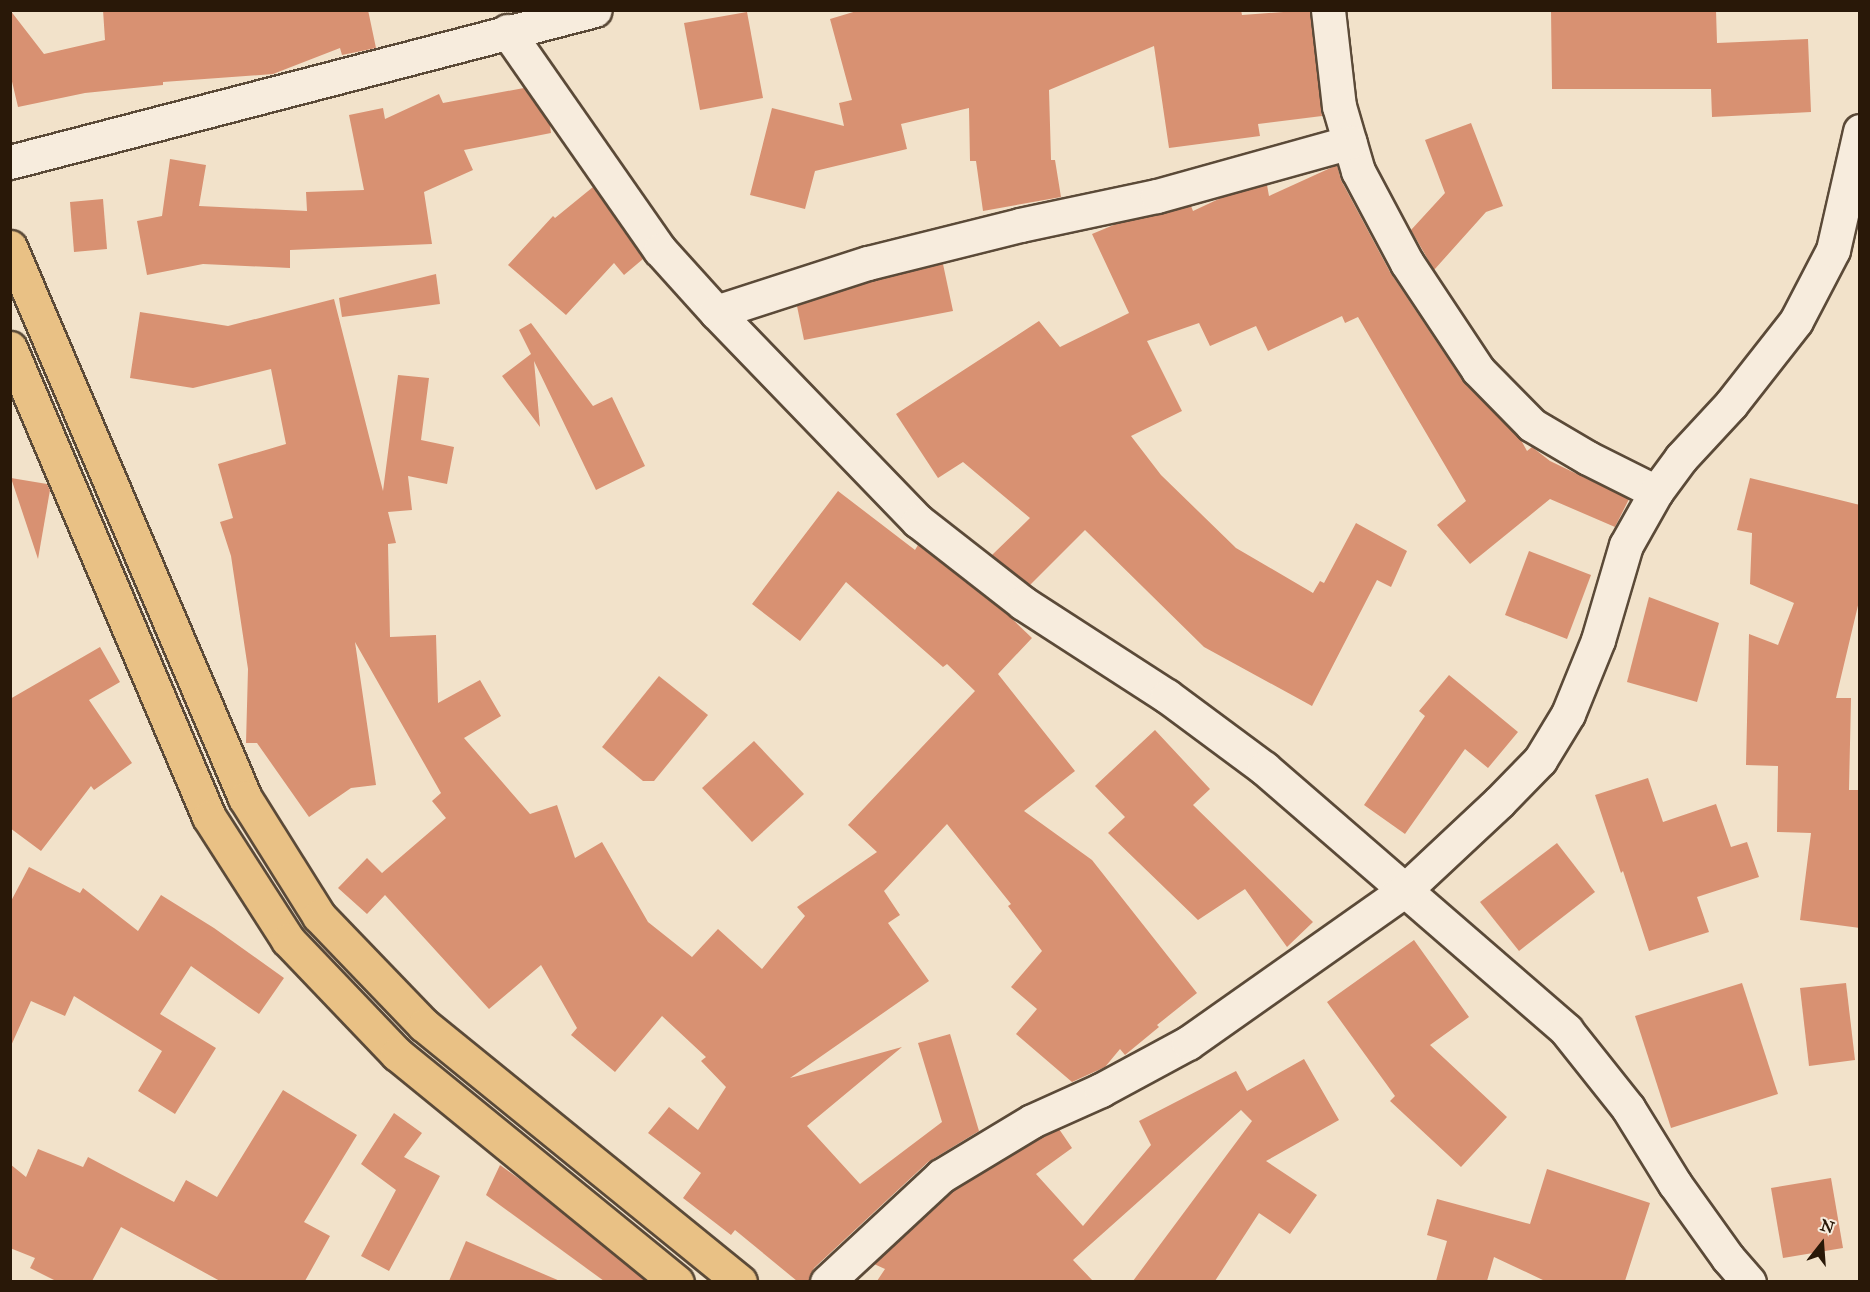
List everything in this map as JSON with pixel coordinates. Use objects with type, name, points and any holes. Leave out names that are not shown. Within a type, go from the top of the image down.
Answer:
[{"type":"main road","points":[[10,246],[244,798],[320,916],[424,1025],[740,1281]]},
{"type":"main road","points":[[10,348],[209,817],[288,940],[397,1054],[677,1281]]},
{"type":"street","points":[[10,162],[507,31],[595,10]]},
{"type":"street","points":[[1328,10],[1339,106],[1358,171],[1407,263],[1478,370],[1532,425],[1588,458],[1656,492]]},
{"type":"street","points":[[507,31],[660,250],[716,312],[918,521],[1023,603],[1167,696],[1264,768],[1566,1030],[1628,1108],[1675,1184],[1728,1258],[1749,1281]]},
{"type":"street","points":[[827,1281],[941,1176],[1032,1121],[1101,1090],[1188,1042],[1405,890],[1499,802],[1539,760],[1568,714],[1598,639],[1626,546],[1656,492],[1681,458],[1731,404],[1796,321],[1833,250],[1860,131]]},
{"type":"street","points":[[716,312],[868,263],[1020,225],[1157,196],[1350,142]]},
{"type":"building","points":[[10,10],[44,54],[105,40],[103,10],[368,10],[376,48],[342,55],[340,48],[273,74],[163,82],[163,85],[85,93],[18,107],[10,73]]},
{"type":"building","points":[[860,10],[1241,10],[1242,15],[1310,10],[1322,116],[1258,124],[1260,136],[1169,148],[1154,46],[1049,90],[1051,160],[1055,160],[1061,197],[983,211],[976,161],[970,161],[969,108],[901,124],[907,149],[815,171],[805,209],[750,195],[772,108],[844,126],[839,103],[852,100],[830,19]]},
{"type":"building","points":[[1551,10],[1716,10],[1717,43],[1808,39],[1811,112],[1712,117],[1711,89],[1552,89]]},
{"type":"building","points":[[747,12],[763,98],[700,110],[684,23]]},
{"type":"building","points":[[524,88],[550,125],[551,133],[464,150],[473,170],[424,192],[432,244],[290,250],[290,268],[203,264],[147,275],[137,221],[162,216],[170,159],[206,165],[199,206],[307,211],[306,192],[364,190],[349,115],[383,108],[385,119],[439,94],[443,103]]},
{"type":"building","points":[[1471,123],[1503,206],[1486,212],[1434,270],[1411,230],[1445,193],[1425,140]]},
{"type":"building","points":[[1337,165],[1341,180],[1390,272],[1464,383],[1521,440],[1527,451],[1532,447],[1550,461],[1629,499],[1615,527],[1550,499],[1470,564],[1437,525],[1466,501],[1358,317],[1345,323],[1342,316],[1268,351],[1256,326],[1210,346],[1199,323],[1147,341],[1182,411],[1131,436],[1161,475],[1236,548],[1313,593],[1320,581],[1324,583],[1356,523],[1407,551],[1391,587],[1377,580],[1312,706],[1204,647],[1085,530],[1030,585],[992,555],[1030,518],[963,462],[938,478],[896,414],[1039,321],[1060,347],[1129,313],[1092,234],[1116,224],[1191,206],[1193,211],[1223,197],[1267,185],[1269,196]]},
{"type":"building","points":[[593,187],[643,259],[624,275],[614,263],[566,315],[508,265],[553,216],[555,218]]},
{"type":"building","points":[[103,199],[107,249],[74,252],[70,202]]},
{"type":"building","points":[[943,264],[953,311],[804,340],[797,306],[873,281]]},
{"type":"building","points":[[436,274],[440,304],[342,317],[339,298]]},
{"type":"building","points":[[334,299],[383,491],[398,375],[429,378],[421,440],[454,447],[447,484],[408,476],[412,510],[388,512],[396,543],[388,544],[390,637],[436,635],[438,703],[480,680],[501,716],[464,738],[530,814],[557,805],[575,858],[602,842],[648,922],[692,957],[718,929],[762,969],[805,916],[797,907],[877,852],[848,825],[975,691],[947,664],[943,667],[846,582],[800,641],[752,604],[838,491],[915,550],[918,545],[1009,616],[1032,638],[998,674],[1075,771],[1024,811],[1092,860],[1197,993],[1157,1025],[1159,1027],[1125,1055],[1120,1049],[1105,1067],[1072,1082],[1016,1034],[1037,1009],[1011,987],[1042,951],[1008,906],[1011,904],[947,824],[884,891],[900,915],[888,923],[929,981],[790,1078],[902,1047],[807,1126],[860,1184],[942,1122],[918,1043],[950,1034],[979,1131],[928,1162],[814,1268],[809,1281],[797,1281],[735,1230],[731,1235],[683,1198],[701,1173],[648,1133],[669,1107],[698,1130],[726,1087],[701,1061],[706,1057],[662,1016],[615,1072],[571,1035],[577,1028],[541,965],[489,1009],[385,895],[367,914],[338,888],[367,858],[382,873],[446,818],[432,801],[441,793],[355,642],[376,785],[351,788],[309,817],[257,743],[246,743],[248,669],[231,556],[220,522],[233,518],[218,464],[286,444],[271,369],[193,388],[130,378],[140,312],[228,326]]},
{"type":"building","points":[[531,323],[593,406],[612,397],[645,466],[596,490],[534,361],[540,427],[502,376],[531,354],[519,330]]},
{"type":"building","points":[[11,478],[47,484],[50,490],[38,559]]},
{"type":"building","points":[[1750,478],[1860,505],[1860,597],[1836,698],[1851,698],[1849,790],[1860,790],[1860,928],[1800,920],[1811,833],[1777,832],[1778,766],[1746,765],[1749,634],[1778,645],[1794,603],[1750,584],[1752,533],[1737,530]]},
{"type":"building","points":[[1529,551],[1591,575],[1567,639],[1505,615]]},
{"type":"building","points":[[1649,597],[1719,623],[1697,702],[1627,682]]},
{"type":"building","points":[[100,647],[120,682],[89,700],[132,763],[94,790],[91,786],[41,851],[10,828],[10,699]]},
{"type":"building","points":[[1449,675],[1518,732],[1488,768],[1465,749],[1405,834],[1364,805],[1425,716],[1419,711]]},
{"type":"building","points":[[659,676],[708,715],[654,781],[643,781],[602,747]]},
{"type":"building","points":[[1155,730],[1210,789],[1193,805],[1313,922],[1287,947],[1245,889],[1198,920],[1108,833],[1125,817],[1095,786]]},
{"type":"building","points":[[754,741],[804,794],[752,842],[702,788]]},
{"type":"building","points":[[1648,778],[1663,822],[1716,804],[1731,847],[1747,842],[1759,877],[1697,897],[1709,932],[1649,951],[1595,795]]},
{"type":"building","points":[[1557,843],[1595,892],[1519,951],[1480,902]]},
{"type":"building","points":[[29,867],[80,893],[83,888],[138,931],[161,895],[214,928],[284,978],[259,1014],[191,966],[160,1014],[216,1048],[175,1114],[138,1091],[162,1051],[74,996],[65,1016],[31,1001],[10,1048],[10,903]]},
{"type":"building","points":[[1414,940],[1469,1017],[1430,1045],[1507,1117],[1461,1167],[1390,1101],[1395,1096],[1327,1002]]},
{"type":"building","points":[[1742,983],[1778,1094],[1671,1128],[1635,1016]]},
{"type":"building","points":[[1846,983],[1855,1060],[1809,1066],[1800,988]]},
{"type":"building","points":[[1304,1059],[1339,1120],[1266,1161],[1317,1195],[1290,1234],[1259,1213],[1215,1281],[1133,1281],[1252,1121],[1241,1110],[1073,1260],[1093,1281],[877,1281],[885,1269],[874,1264],[952,1191],[1041,1138],[1059,1129],[1072,1148],[1036,1174],[1083,1226],[1151,1145],[1139,1121],[1236,1071],[1247,1091]]},
{"type":"building","points":[[283,1090],[357,1135],[304,1222],[330,1236],[305,1281],[220,1281],[121,1227],[92,1281],[56,1281],[30,1268],[35,1258],[10,1248],[10,1164],[26,1177],[38,1149],[83,1167],[88,1157],[174,1202],[186,1180],[217,1197]]},
{"type":"building","points":[[394,1113],[422,1133],[404,1157],[440,1176],[389,1271],[361,1256],[396,1190],[361,1164]]},
{"type":"building","points":[[500,1165],[647,1281],[604,1281],[486,1195]]},
{"type":"building","points":[[1547,1169],[1650,1203],[1625,1281],[1545,1281],[1494,1257],[1487,1281],[1436,1281],[1447,1241],[1427,1235],[1437,1199],[1530,1224]]},
{"type":"building","points":[[1831,1178],[1843,1248],[1783,1258],[1771,1188]]},
{"type":"building","points":[[466,1241],[560,1281],[449,1281]]}]
